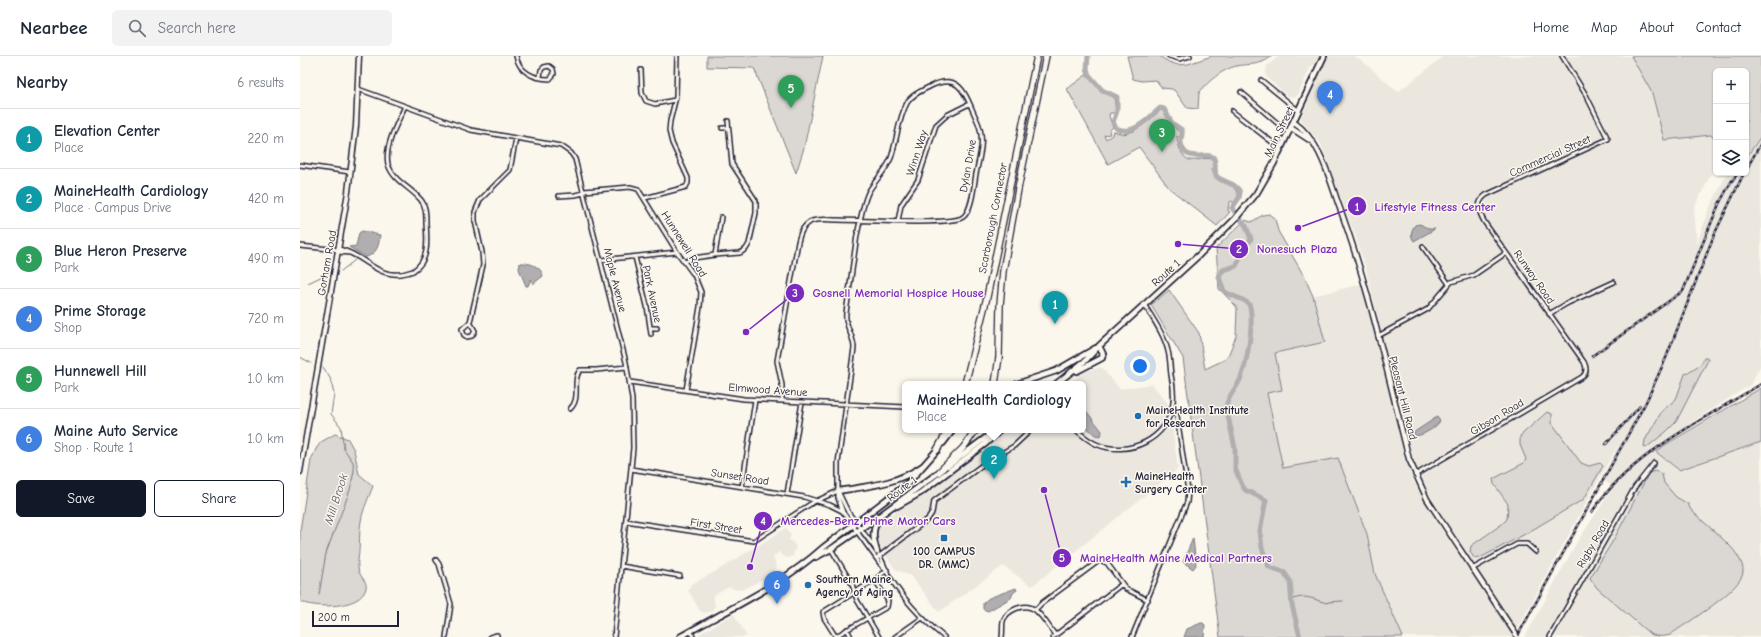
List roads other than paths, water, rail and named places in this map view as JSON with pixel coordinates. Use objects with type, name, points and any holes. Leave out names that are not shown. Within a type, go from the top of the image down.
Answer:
[{"type":"highway","name":"Scarborough Connector","points":[[966,381],[987,297],[1037,56]]},
{"type":"highway","name":"Scarborough Connector","points":[[996,381],[999,363],[1000,305],[1003,271],[1017,194],[1046,56]]},
{"type":"highway","points":[[937,450],[946,433]]},
{"type":"highway","points":[[939,472],[963,448],[974,433]]},
{"type":"main road","name":"Main Street","points":[[1241,211],[1260,188],[1281,149],[1324,56]]},
{"type":"main road","name":"Route 1","points":[[1060,381],[1086,360],[1144,304],[1199,255],[1241,211]]},
{"type":"main road","name":"Route 1","points":[[1026,381],[1056,371],[1099,346]]},
{"type":"main road","points":[[1064,378],[1100,360],[1103,354],[1099,346]]},
{"type":"main road","name":"Route 1","points":[[814,557],[824,547],[855,525],[907,484],[931,458],[951,433]]},
{"type":"main road","name":"Route 1","points":[[680,637],[765,590],[814,557],[831,549],[890,509],[992,433]]},
{"type":"main road","points":[[890,509],[920,494],[985,444],[997,433]]},
{"type":"main road","points":[[838,491],[898,480],[915,471],[931,458]]},
{"type":"main road","points":[[878,555],[873,540],[873,532],[876,522],[882,514]]},
{"type":"street","name":"Gorham Road","points":[[300,472],[301,454],[338,251],[350,172],[356,126],[359,56]]},
{"type":"street","points":[[516,56],[519,65],[529,75],[548,79],[552,78],[554,74],[553,69],[548,66],[544,67],[541,70],[540,77]]},
{"type":"street","points":[[645,198],[686,187],[688,183],[688,178],[672,143],[669,131],[670,121],[676,100],[677,56]]},
{"type":"street","points":[[1169,56],[1179,59],[1190,56]]},
{"type":"street","name":"Commercial Street","points":[[1491,192],[1600,144],[1608,139],[1586,95],[1562,56]]},
{"type":"street","points":[[642,70],[642,93],[646,101],[655,104],[676,100]]},
{"type":"street","points":[[1261,80],[1299,111]]},
{"type":"street","name":"Dylan Drive","points":[[947,81],[961,88],[982,130],[982,144],[973,190],[966,214],[962,218],[950,221],[861,220],[868,193],[884,171],[891,157],[904,109],[909,100],[916,94],[936,84],[947,81]]},
{"type":"street","name":"Maple Avenue","points":[[358,89],[471,130],[555,144],[568,149],[576,159],[630,382],[633,425],[631,469],[614,637]]},
{"type":"street","points":[[1241,92],[1290,131]]},
{"type":"street","name":"Winn Way","points":[[898,221],[901,204],[918,180],[936,126],[947,115],[969,104]]},
{"type":"street","points":[[300,246],[350,253],[375,269],[389,274],[413,270],[420,265],[425,256],[428,242],[424,206],[419,198],[394,176],[388,159],[390,144],[405,106]]},
{"type":"street","points":[[1232,111],[1281,149]]},
{"type":"street","points":[[685,262],[693,258],[737,253],[746,249],[749,244],[757,209],[755,198],[732,164],[728,121]]},
{"type":"street","name":"Pleasant Hill Road","points":[[1294,122],[1305,131],[1322,158],[1354,246],[1408,455],[1415,475],[1427,499],[1516,635]]},
{"type":"street","points":[[722,128],[728,128]]},
{"type":"street","name":"Pleasant Hill Road","points":[[1290,131],[1314,144]]},
{"type":"street","points":[[470,322],[475,329],[472,336],[468,337],[464,335],[462,329],[470,322],[483,261],[475,221],[475,212],[480,200],[510,170],[516,138]]},
{"type":"street","points":[[300,165],[350,172]]},
{"type":"street","name":"Hunnewell Road","points":[[559,196],[634,187],[640,191],[645,198],[678,252],[696,277],[701,296],[686,390]]},
{"type":"street","name":"Runway Road","points":[[1491,192],[1481,200],[1479,212],[1485,223],[1584,362],[1586,372]]},
{"type":"street","points":[[715,255],[721,217]]},
{"type":"street","points":[[782,401],[782,385],[777,361],[801,232],[806,225],[813,221],[861,220],[845,318],[854,346],[838,463],[838,498],[843,512],[878,555],[893,581],[922,618],[944,637]]},
{"type":"street","points":[[1422,247],[1449,284]]},
{"type":"street","points":[[601,260],[678,252]]},
{"type":"street","points":[[1378,336],[1428,309],[1453,281],[1474,275],[1506,252]]},
{"type":"street","name":"Park Avenue","points":[[635,257],[651,328],[651,334]]},
{"type":"street","points":[[1549,314],[1568,303],[1614,282]]},
{"type":"street","points":[[1080,433],[1089,441],[1104,447],[1117,449],[1133,447],[1149,441],[1159,432],[1168,420],[1172,408],[1173,393],[1168,350],[1144,304]]},
{"type":"street","points":[[651,328],[657,328]]},
{"type":"street","points":[[570,409],[576,401],[576,380],[580,370],[627,367]]},
{"type":"street","name":"Gibson Road","points":[[1415,475],[1582,377],[1586,372]]},
{"type":"street","name":"Elmwood Avenue","points":[[630,382],[755,400],[902,407]]},
{"type":"street","points":[[742,487],[755,400]]},
{"type":"street","points":[[787,494],[802,402]]},
{"type":"street","points":[[1132,637],[1186,507],[1188,497],[1177,416],[1172,408]]},
{"type":"street","points":[[878,555],[930,518],[933,512],[934,501],[987,461],[1014,446],[1028,433]]},
{"type":"street","name":"Rigby Road","points":[[1550,637],[1636,487],[1654,463]]},
{"type":"street","name":"Sunset Road","points":[[631,469],[787,494],[830,505],[843,512]]},
{"type":"street","points":[[838,491],[855,525]]},
{"type":"street","name":"First Street","points":[[626,521],[754,541],[817,501],[838,491]]},
{"type":"street","points":[[828,495],[830,505]]},
{"type":"street","points":[[859,530],[878,555]]},
{"type":"street","points":[[1472,569],[1505,549],[1517,544],[1527,544],[1536,552]]},
{"type":"street","points":[[831,549],[855,592],[857,600],[879,637]]},
{"type":"street","points":[[436,560],[440,564],[451,604],[446,637]]},
{"type":"street","points":[[1035,610],[1042,602],[1098,560],[1107,564],[1122,584],[1131,592],[1148,600]]},
{"type":"street","points":[[621,566],[680,576]]},
{"type":"street","points":[[875,580],[888,604],[885,608],[836,637],[822,613],[875,580],[886,570]]},
{"type":"street","points":[[1002,637],[1003,621],[1010,613],[1021,606],[1035,610],[1054,636],[1122,584]]},
{"type":"street","points":[[895,637],[922,618]]},
{"type":"street","points":[[848,630],[851,637]]},
{"type":"street","points":[[691,631],[693,637]]},
{"type":"street","points":[[490,637],[497,636]]},
{"type":"waterway","points":[[1088,56],[1087,69],[1089,75],[1102,90],[1117,97],[1117,111],[1113,122],[1116,128],[1122,130],[1134,128],[1140,125],[1160,108],[1164,109],[1172,123],[1182,130],[1181,143],[1183,150],[1191,156],[1206,155],[1213,157],[1215,161],[1216,176],[1232,184],[1240,192],[1239,198],[1232,208],[1246,226],[1251,239],[1236,266],[1223,270],[1219,277],[1224,291],[1249,304],[1251,311],[1251,331],[1243,373],[1228,400],[1226,407],[1235,448],[1235,468],[1245,490],[1266,500],[1260,531],[1262,548],[1269,567],[1284,572],[1290,581],[1292,605],[1300,637]]},
{"type":"waterway","points":[[341,271],[355,260]]},
{"type":"waterway","points":[[308,283],[329,273]]},
{"type":"waterway","name":"Mill Brook","points":[[300,357],[311,363]]},
{"type":"waterway","name":"Mill Brook","points":[[319,595],[326,553],[350,490],[354,471],[353,462],[344,449],[341,427],[331,414],[334,394],[330,378],[323,367]]},
{"type":"waterway","points":[[1292,600],[1305,597],[1327,603],[1343,601]]},
{"type":"railway","points":[[1749,165],[1761,143]]},
{"type":"railway","points":[[1592,356],[1683,291],[1719,204],[1736,176]]},
{"type":"railway","points":[[1517,637],[1646,402],[1666,358],[1714,235],[1743,176]]},
{"type":"railway","points":[[1592,512],[1626,473],[1647,456],[1692,425],[1761,384]]},
{"type":"railway","points":[[1606,444],[1640,406]]},
{"type":"place","name":"Hunnewell Hill","points":[[791,108]]},
{"type":"place","name":"Prime Storage","points":[[1330,114]]},
{"type":"place","name":"Blue Heron Preserve","points":[[1162,152]]},
{"type":"place","name":"Lifestyle Fitness Center","points":[[1298,228]]},
{"type":"place","name":"Nonesuch Plaza","points":[[1178,244]]},
{"type":"place","name":"Elevation Center","points":[[1055,324]]},
{"type":"place","name":"Gosnell Memorial Hospice House","points":[[746,332]]},
{"type":"place","name":"MaineHealth Institute for Research","points":[[1138,416]]},
{"type":"place","name":"MaineHealth Cardiology","points":[[994,479]]},
{"type":"place","name":"MaineHealth Surgery Center","points":[[1126,482]]},
{"type":"place","name":"MaineHealth Maine Medical Partners","points":[[1044,490]]},
{"type":"place","name":"100 CAMPUS DR. (MMC)","points":[[944,538]]},
{"type":"place","name":"Mercedes-Benz Prime Motor Cars","points":[[750,567]]},
{"type":"place","name":"Southern Maine Agency of Aging","points":[[808,585]]},
{"type":"place","name":"Maine Auto Service","points":[[777,604]]}]
